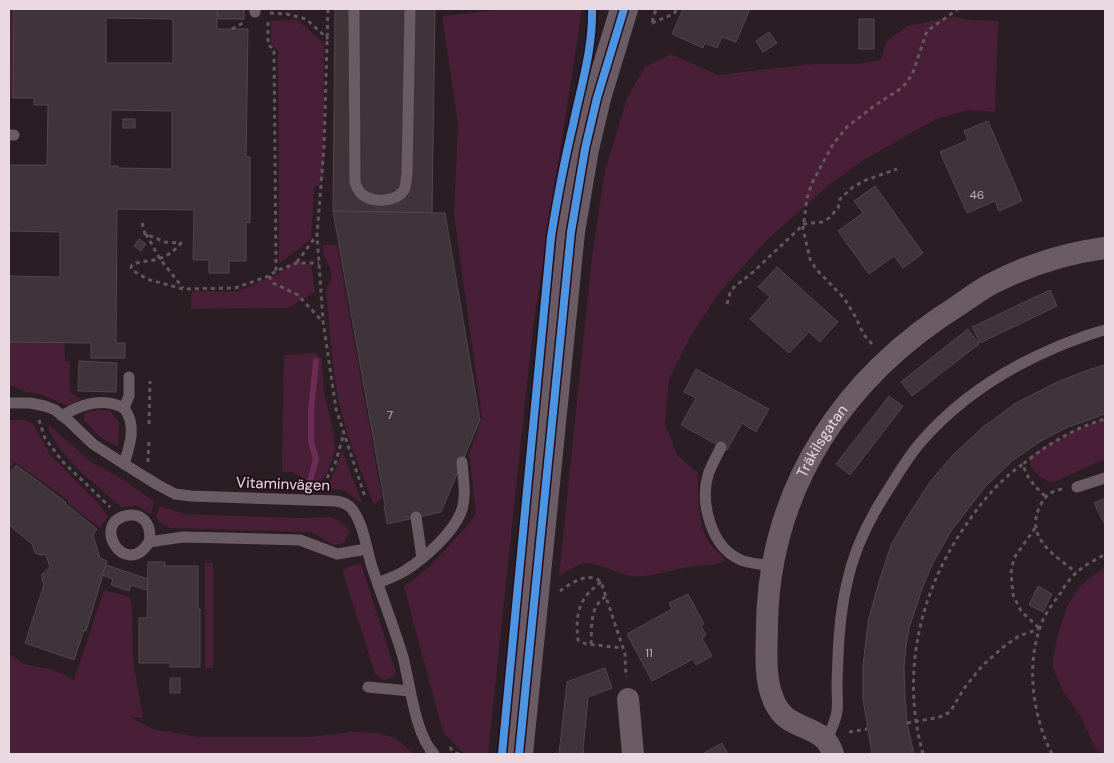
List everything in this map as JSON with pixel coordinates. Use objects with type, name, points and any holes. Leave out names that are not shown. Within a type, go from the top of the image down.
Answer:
[{"type":"street","points":[[518,754],[534,612],[563,310],[576,203],[585,149],[593,116],[624,9]]},
{"type":"street","name":"Träkilsgatan","points":[[830,747],[821,735],[787,718],[774,704],[768,680],[767,613],[776,548],[785,516],[809,461],[844,406],[886,359],[935,320],[990,285],[1026,269],[1066,256],[1105,248]]},
{"type":"street","points":[[628,699],[633,754]]},
{"type":"lane","points":[[354,9],[355,182],[361,195],[386,200],[402,193],[405,188],[407,174],[410,9]]},
{"type":"lane","points":[[830,747],[837,713],[838,645],[851,568],[867,524],[899,472],[919,444],[940,422],[986,385],[1042,353],[1105,330]]},
{"type":"lane","points":[[124,408],[129,396],[129,378]]},
{"type":"lane","points":[[62,416],[82,406],[97,403],[108,402],[124,408],[130,420],[132,432],[124,464]]},
{"type":"lane","name":"Vitaminvägen","points":[[9,403],[45,406],[62,416],[93,444],[175,494],[317,500],[344,502],[351,507],[360,521],[367,549],[402,656],[421,733],[429,749],[434,754]]},
{"type":"lane","points":[[721,446],[708,474],[705,495],[710,524],[722,547],[739,560],[773,566]]},
{"type":"lane","points":[[378,583],[405,571],[436,546],[450,530],[462,512],[464,491],[462,462]]},
{"type":"lane","points":[[1077,488],[1105,478]]},
{"type":"lane","points":[[134,515],[142,518],[148,525],[151,534],[149,542],[146,548],[134,554],[126,554],[117,550],[113,544],[110,536],[111,530],[118,519],[134,515]]},
{"type":"lane","points":[[416,517],[422,558]]},
{"type":"lane","points":[[149,542],[183,537],[300,540],[337,554],[367,549]]},
{"type":"lane","points":[[368,687],[410,691]]},
{"type":"path","points":[[328,9],[324,147],[317,236],[322,321],[336,409],[372,518],[360,521]]},
{"type":"path","points":[[656,9],[652,23],[674,14],[676,9]]},
{"type":"path","points":[[886,359],[864,335],[844,298],[816,269],[810,259],[803,230],[807,198],[812,183],[833,144],[847,127],[903,87],[912,75],[927,31],[958,9]]},
{"type":"path","points":[[255,10],[287,14],[306,19],[328,39]]},
{"type":"path","points":[[268,20],[268,46],[274,49],[276,271]]},
{"type":"path","points":[[727,304],[730,293],[734,288],[804,224],[822,222],[836,211],[840,199],[853,187],[866,180],[897,169]]},
{"type":"path","points":[[142,223],[145,234],[160,259],[184,288]]},
{"type":"path","points":[[145,234],[165,242],[181,243],[172,253],[160,259],[139,261],[132,265],[131,268],[150,280],[184,288],[235,288],[269,276],[297,262],[320,263]]},
{"type":"path","points":[[297,262],[317,236]]},
{"type":"path","points":[[269,276],[273,283],[298,295],[322,321]]},
{"type":"path","points":[[923,754],[916,721],[913,667],[919,628],[941,565],[958,536],[990,493],[1042,449],[1067,434],[1105,419]]},
{"type":"path","points":[[39,420],[45,438],[62,461],[108,506],[124,516]]},
{"type":"path","points":[[317,500],[322,486],[335,464],[344,433]]},
{"type":"path","points":[[1023,464],[1025,472],[1045,496]]},
{"type":"path","points":[[1040,629],[1021,611],[1013,595],[1011,572],[1014,558],[1035,528],[1038,509],[1045,496],[1055,490],[1077,488]]},
{"type":"path","points":[[1035,528],[1043,545],[1076,572]]},
{"type":"path","points":[[1052,754],[1037,719],[1034,696],[1035,656],[1040,629],[1044,618],[1076,572],[1105,554]]},
{"type":"path","points":[[534,612],[551,597],[579,580],[589,577],[596,578],[601,582],[625,654],[628,699]]},
{"type":"path","points":[[601,582],[586,594],[582,601],[578,617],[578,640],[591,644],[623,648]]},
{"type":"path","points":[[591,644],[595,609],[600,601],[607,596]]},
{"type":"path","points":[[907,723],[940,717],[950,712],[965,687],[982,665],[1018,636],[1040,629]]},
{"type":"shaded area","points":[[9,9],[14,9],[13,98],[9,98]]},
{"type":"shaded area","points":[[497,9],[582,9],[533,327],[488,754],[463,753],[443,732],[404,587],[430,566],[470,523],[476,513],[469,454],[482,418],[454,215],[458,124],[442,16]]},
{"type":"shaded area","points":[[953,17],[998,21],[995,112],[968,110],[936,119],[862,161],[829,185],[767,240],[718,294],[689,339],[669,380],[665,424],[677,455],[698,473],[701,523],[711,545],[726,560],[712,565],[638,576],[625,575],[598,565],[585,564],[576,566],[559,576],[592,256],[605,171],[627,98],[645,67],[671,54],[718,75],[812,64],[858,64],[881,60],[886,42],[907,26]]},
{"type":"shaded area","points":[[297,20],[324,43],[323,181],[314,189],[311,239],[279,264],[278,51],[271,44],[271,21]]},
{"type":"shaded area","points":[[323,245],[337,245],[382,498],[374,505],[351,444],[337,392],[326,289],[330,282],[331,271],[323,251]]},
{"type":"shaded area","points":[[298,258],[303,264],[311,264],[315,292],[288,308],[191,309],[192,291],[236,292],[278,274]]},
{"type":"shaded area","points":[[9,342],[64,343],[65,361],[70,362],[70,390],[72,394],[81,399],[68,406],[43,395],[27,392],[9,385]]},
{"type":"shaded area","points":[[315,353],[322,359],[324,393],[333,430],[335,450],[329,469],[321,482],[316,485],[292,472],[282,472],[284,355]]},
{"type":"shaded area","points":[[100,410],[110,411],[119,422],[118,447],[99,435],[84,420],[84,414]]},
{"type":"shaded area","points":[[1105,418],[1105,459],[1054,482],[1049,482],[1037,474],[1031,466],[1029,457],[1047,445]]},
{"type":"shaded area","points":[[9,420],[25,420],[33,424],[51,456],[98,503],[108,516],[100,528],[68,503],[69,501],[15,462],[9,469]]},
{"type":"shaded area","points":[[49,425],[91,462],[114,474],[154,501],[151,514],[137,506],[121,507],[90,480],[70,461],[54,440],[48,428]]},
{"type":"shaded area","points":[[342,450],[361,503],[345,491],[327,488]]},
{"type":"shaded area","points":[[160,506],[185,514],[299,518],[329,517],[338,520],[350,531],[344,543],[333,545],[312,532],[170,528],[159,522],[156,515]]},
{"type":"shaded area","points":[[205,563],[213,563],[213,668],[205,668]]},
{"type":"shaded area","points":[[361,564],[396,673],[393,677],[383,680],[375,674],[343,573],[348,567]]},
{"type":"shaded area","points":[[1105,568],[1105,754],[1096,750],[1081,717],[1063,691],[1052,665],[1058,634],[1067,607],[1079,587]]},
{"type":"shaded area","points":[[104,590],[130,597],[133,661],[143,718],[131,717],[152,729],[198,737],[309,737],[352,732],[376,733],[396,738],[413,754],[9,754],[9,654],[24,664],[54,670],[74,680]]},
{"type":"building","points":[[14,9],[217,9],[217,29],[248,29],[246,157],[250,157],[250,223],[246,222],[246,261],[229,261],[229,273],[209,273],[209,260],[193,260],[194,210],[117,209],[116,343],[125,343],[125,358],[91,358],[91,343],[9,342],[9,276],[60,277],[60,232],[9,231],[9,165],[47,165],[48,105],[34,105],[34,98],[13,98]],"holes":[[[106,18],[173,19],[173,63],[106,63]],[[111,110],[172,111],[172,169],[118,168],[118,166],[110,166]]]},
{"type":"building","points":[[217,9],[244,9],[244,19],[219,19]]},
{"type":"building","points":[[335,9],[435,9],[432,213],[333,211]]},
{"type":"building","points":[[683,9],[750,9],[736,42],[722,37],[717,48],[705,43],[703,48],[672,34]]},
{"type":"building","points":[[859,19],[874,19],[874,49],[859,49]]},
{"type":"building","points":[[769,32],[777,43],[763,52],[756,41]]},
{"type":"building","points":[[123,119],[135,119],[135,128],[123,128]]},
{"type":"building","points":[[988,121],[1022,201],[999,211],[995,201],[967,213],[940,152],[968,140],[964,131]]},
{"type":"building","points":[[875,186],[923,253],[903,268],[894,256],[869,274],[838,231],[863,213],[854,201]]},
{"type":"building","points":[[333,211],[445,213],[480,420],[441,512],[387,524]]},
{"type":"building","points":[[139,239],[146,244],[141,251],[134,246]]},
{"type":"building","points":[[777,267],[838,322],[820,342],[809,332],[789,353],[750,319],[770,297],[758,287]]},
{"type":"building","points":[[1050,290],[1057,306],[980,343],[972,327]]},
{"type":"building","points":[[968,329],[979,344],[912,396],[901,382]]},
{"type":"building","points":[[79,361],[117,363],[116,392],[78,391]]},
{"type":"building","points":[[1105,365],[1105,414],[1066,428],[1041,441],[1012,461],[985,487],[951,531],[933,563],[923,586],[909,628],[906,646],[904,667],[907,723],[914,754],[872,754],[863,699],[863,666],[868,622],[891,545],[908,516],[930,482],[952,456],[983,427],[1016,403],[1057,382]]},
{"type":"building","points":[[696,369],[769,409],[756,432],[742,423],[727,450],[681,425],[696,398],[684,392]]},
{"type":"building","points":[[889,396],[903,406],[850,475],[836,464]]},
{"type":"building","points":[[16,465],[66,502],[97,529],[93,535],[100,558],[107,561],[86,631],[84,630],[74,660],[25,643],[44,585],[42,574],[50,567],[46,555],[35,553],[32,544],[9,525],[9,474]]},
{"type":"building","points":[[1105,498],[1105,525],[1094,503]]},
{"type":"building","points":[[148,562],[165,562],[165,566],[198,566],[200,667],[170,667],[170,663],[139,663],[139,618],[147,618]]},
{"type":"building","points":[[106,565],[148,579],[147,590],[131,585],[129,591],[111,585],[113,579],[102,575]]},
{"type":"building","points":[[1038,586],[1052,594],[1043,612],[1029,605]]},
{"type":"building","points":[[688,594],[704,624],[701,626],[706,635],[702,638],[712,656],[696,665],[693,659],[652,681],[627,634],[672,609],[669,603]]},
{"type":"building","points":[[605,668],[612,688],[588,697],[584,754],[559,754],[567,682]]},
{"type":"building","points":[[170,678],[180,678],[180,693],[170,693]]},
{"type":"building","points":[[722,743],[728,754],[704,753]]},
{"type":"waterway","points":[[310,481],[316,459],[311,442],[311,410],[316,361]]},
{"type":"cycle path","points":[[502,754],[551,237],[589,53],[592,9]]},
{"type":"cycle path","points":[[519,754],[571,232],[585,149],[597,98],[624,9]]}]
